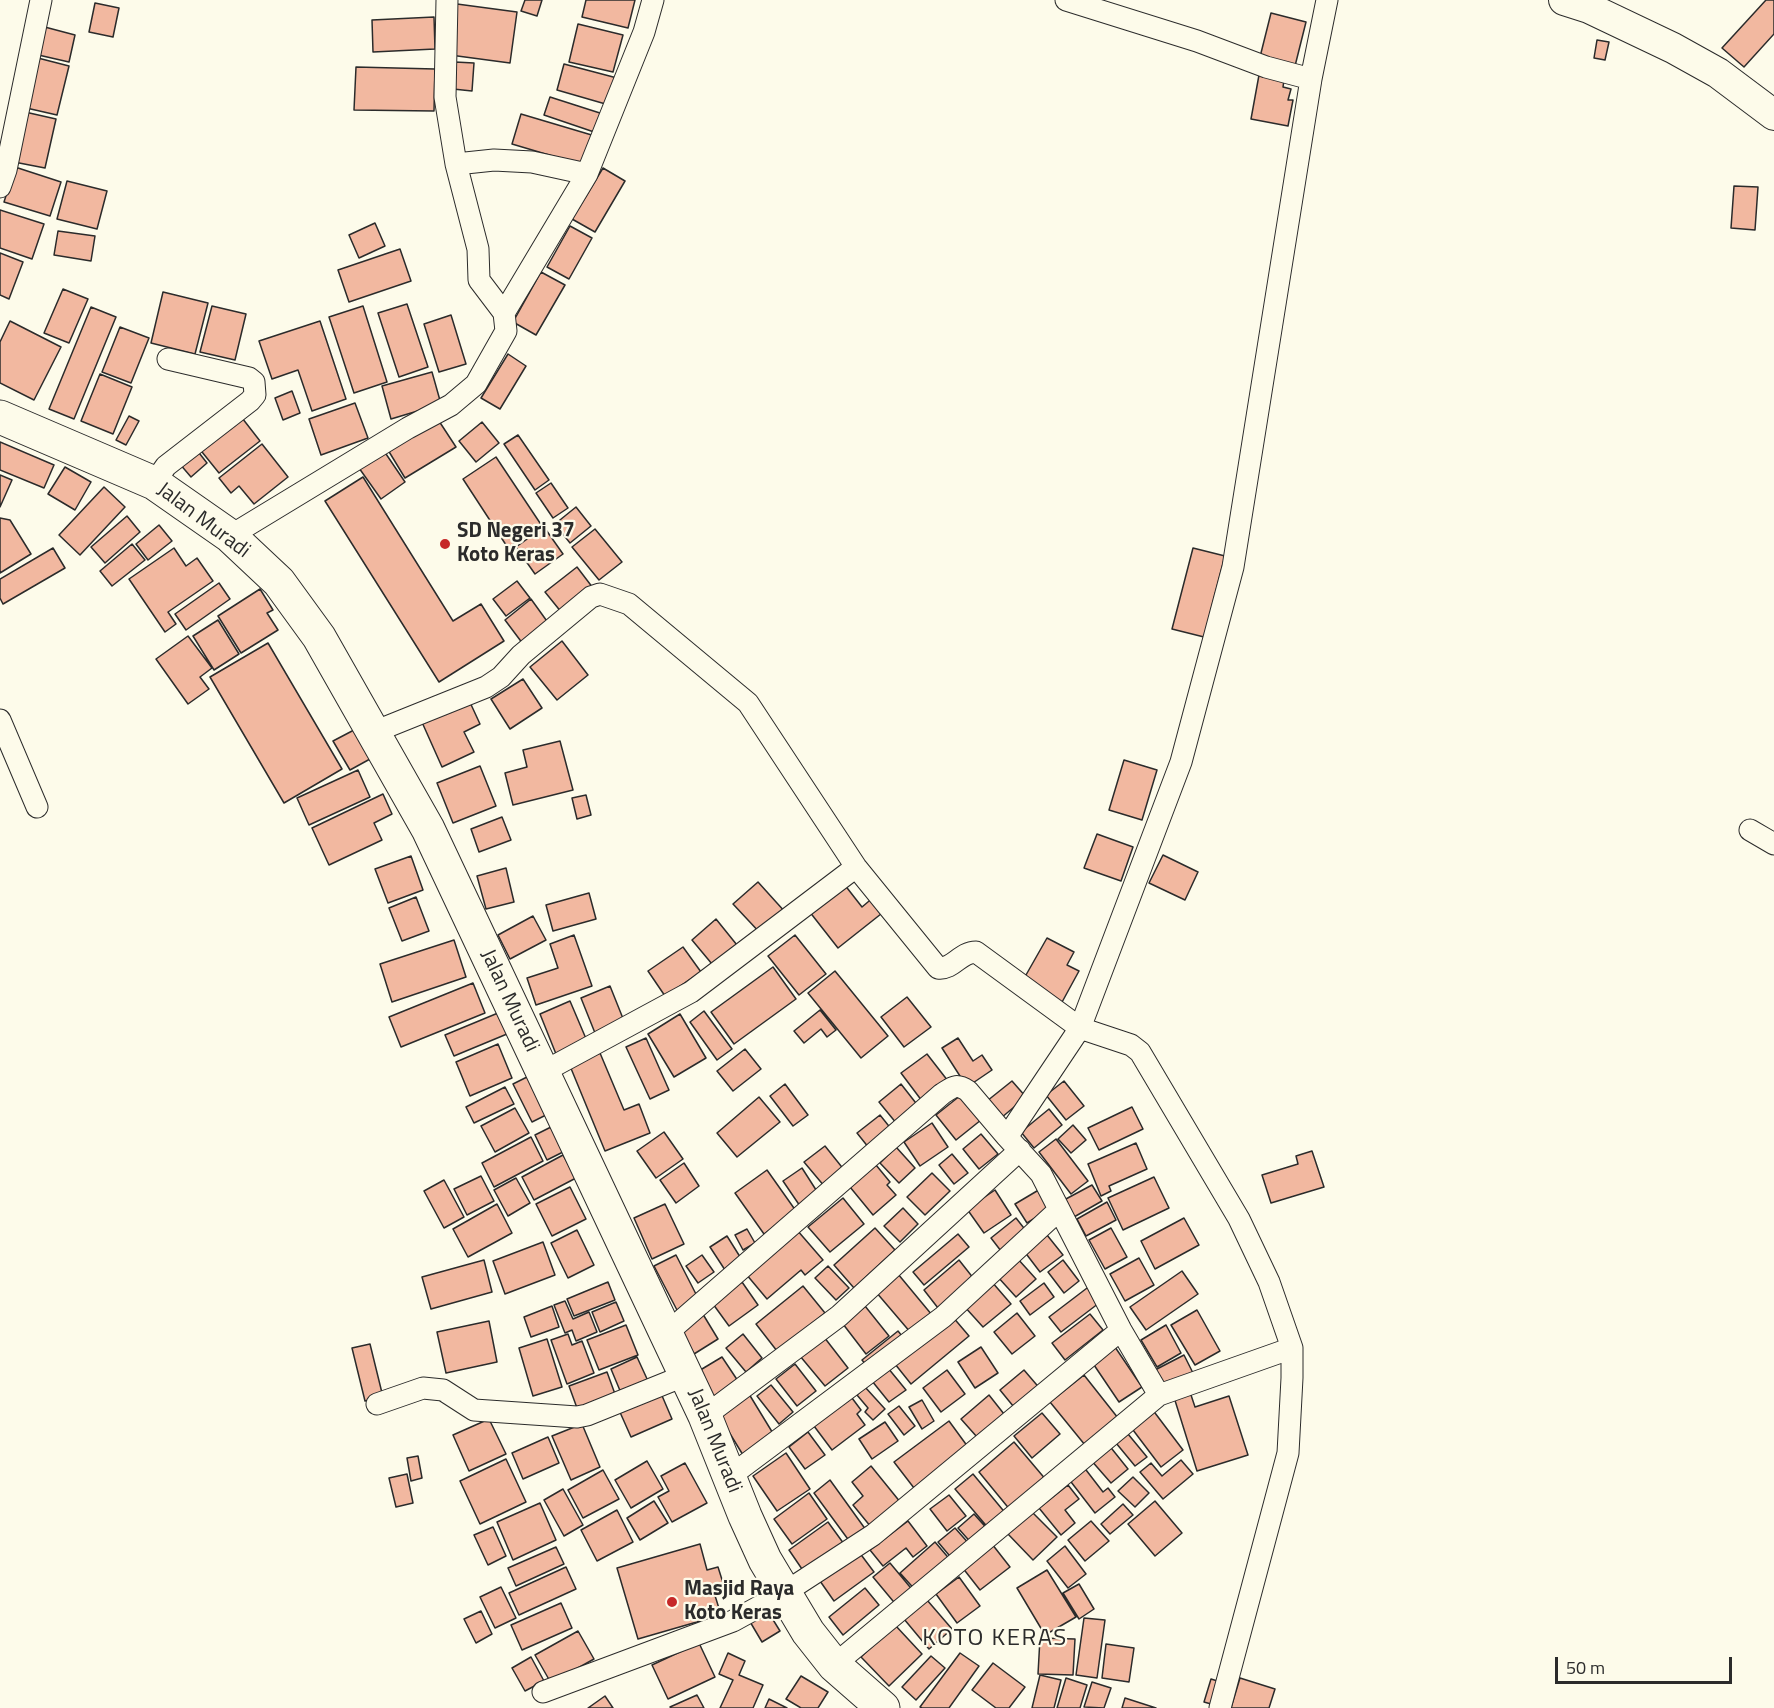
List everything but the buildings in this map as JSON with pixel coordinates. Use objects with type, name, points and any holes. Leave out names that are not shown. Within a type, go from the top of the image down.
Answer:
[{"type":"highway","name":"Jalan Muradi","points":[[0,417],[154,483],[230,536],[279,582],[319,637],[428,829],[667,1333],[705,1416],[765,1560],[808,1632],[834,1665],[883,1708]]},
{"type":"street","points":[[0,187],[6,170],[41,0]]},
{"type":"street","points":[[230,536],[408,428],[451,405],[476,384],[506,331],[504,313],[480,280],[478,249],[456,164],[445,97],[447,0]]},
{"type":"street","points":[[504,313],[587,174],[644,32],[653,0]]},
{"type":"street","points":[[1066,0],[1197,41],[1266,67],[1311,79]]},
{"type":"street","points":[[705,1416],[839,1316],[1013,1144],[1080,1028],[1181,762],[1233,567],[1311,79],[1327,0]]},
{"type":"street","points":[[1564,0],[1589,8],[1673,48],[1718,73],[1774,115]]},
{"type":"street","points":[[456,164],[494,160],[532,162],[587,174]]},
{"type":"street","points":[[154,483],[166,466],[250,401],[255,394],[254,382],[249,378],[168,359]]},
{"type":"street","points":[[374,732],[486,687],[501,677],[521,655],[591,597],[600,594],[629,604],[748,703],[856,867],[939,968],[945,968],[966,953],[976,952],[1080,1028],[1131,1045],[1140,1052],[1239,1219],[1269,1282],[1292,1348],[1288,1453],[1220,1708]]},
{"type":"street","points":[[0,720],[36,807]]},
{"type":"street","points":[[1750,830],[1774,844]]},
{"type":"street","points":[[543,1072],[691,992],[856,867]]},
{"type":"street","points":[[667,1333],[942,1094],[961,1086],[968,1091],[1041,1174],[1120,1330],[1159,1395]]},
{"type":"street","points":[[729,1477],[943,1317],[1059,1210]]},
{"type":"street","points":[[543,1692],[733,1621],[784,1593],[873,1535],[1120,1330]]},
{"type":"street","points":[[834,1665],[1159,1395],[1292,1348]]},
{"type":"street","points":[[377,1404],[423,1388],[443,1390],[474,1410],[577,1416],[587,1415],[686,1376]]},
{"type":"place","name":"SD Negeri 37 Koto Keras","points":[[445,544]]},
{"type":"place","name":"Masjid Raya Koto Keras","points":[[672,1602]]},
{"type":"district","name":"KOTO KERAS","points":[[995,1639]]}]
